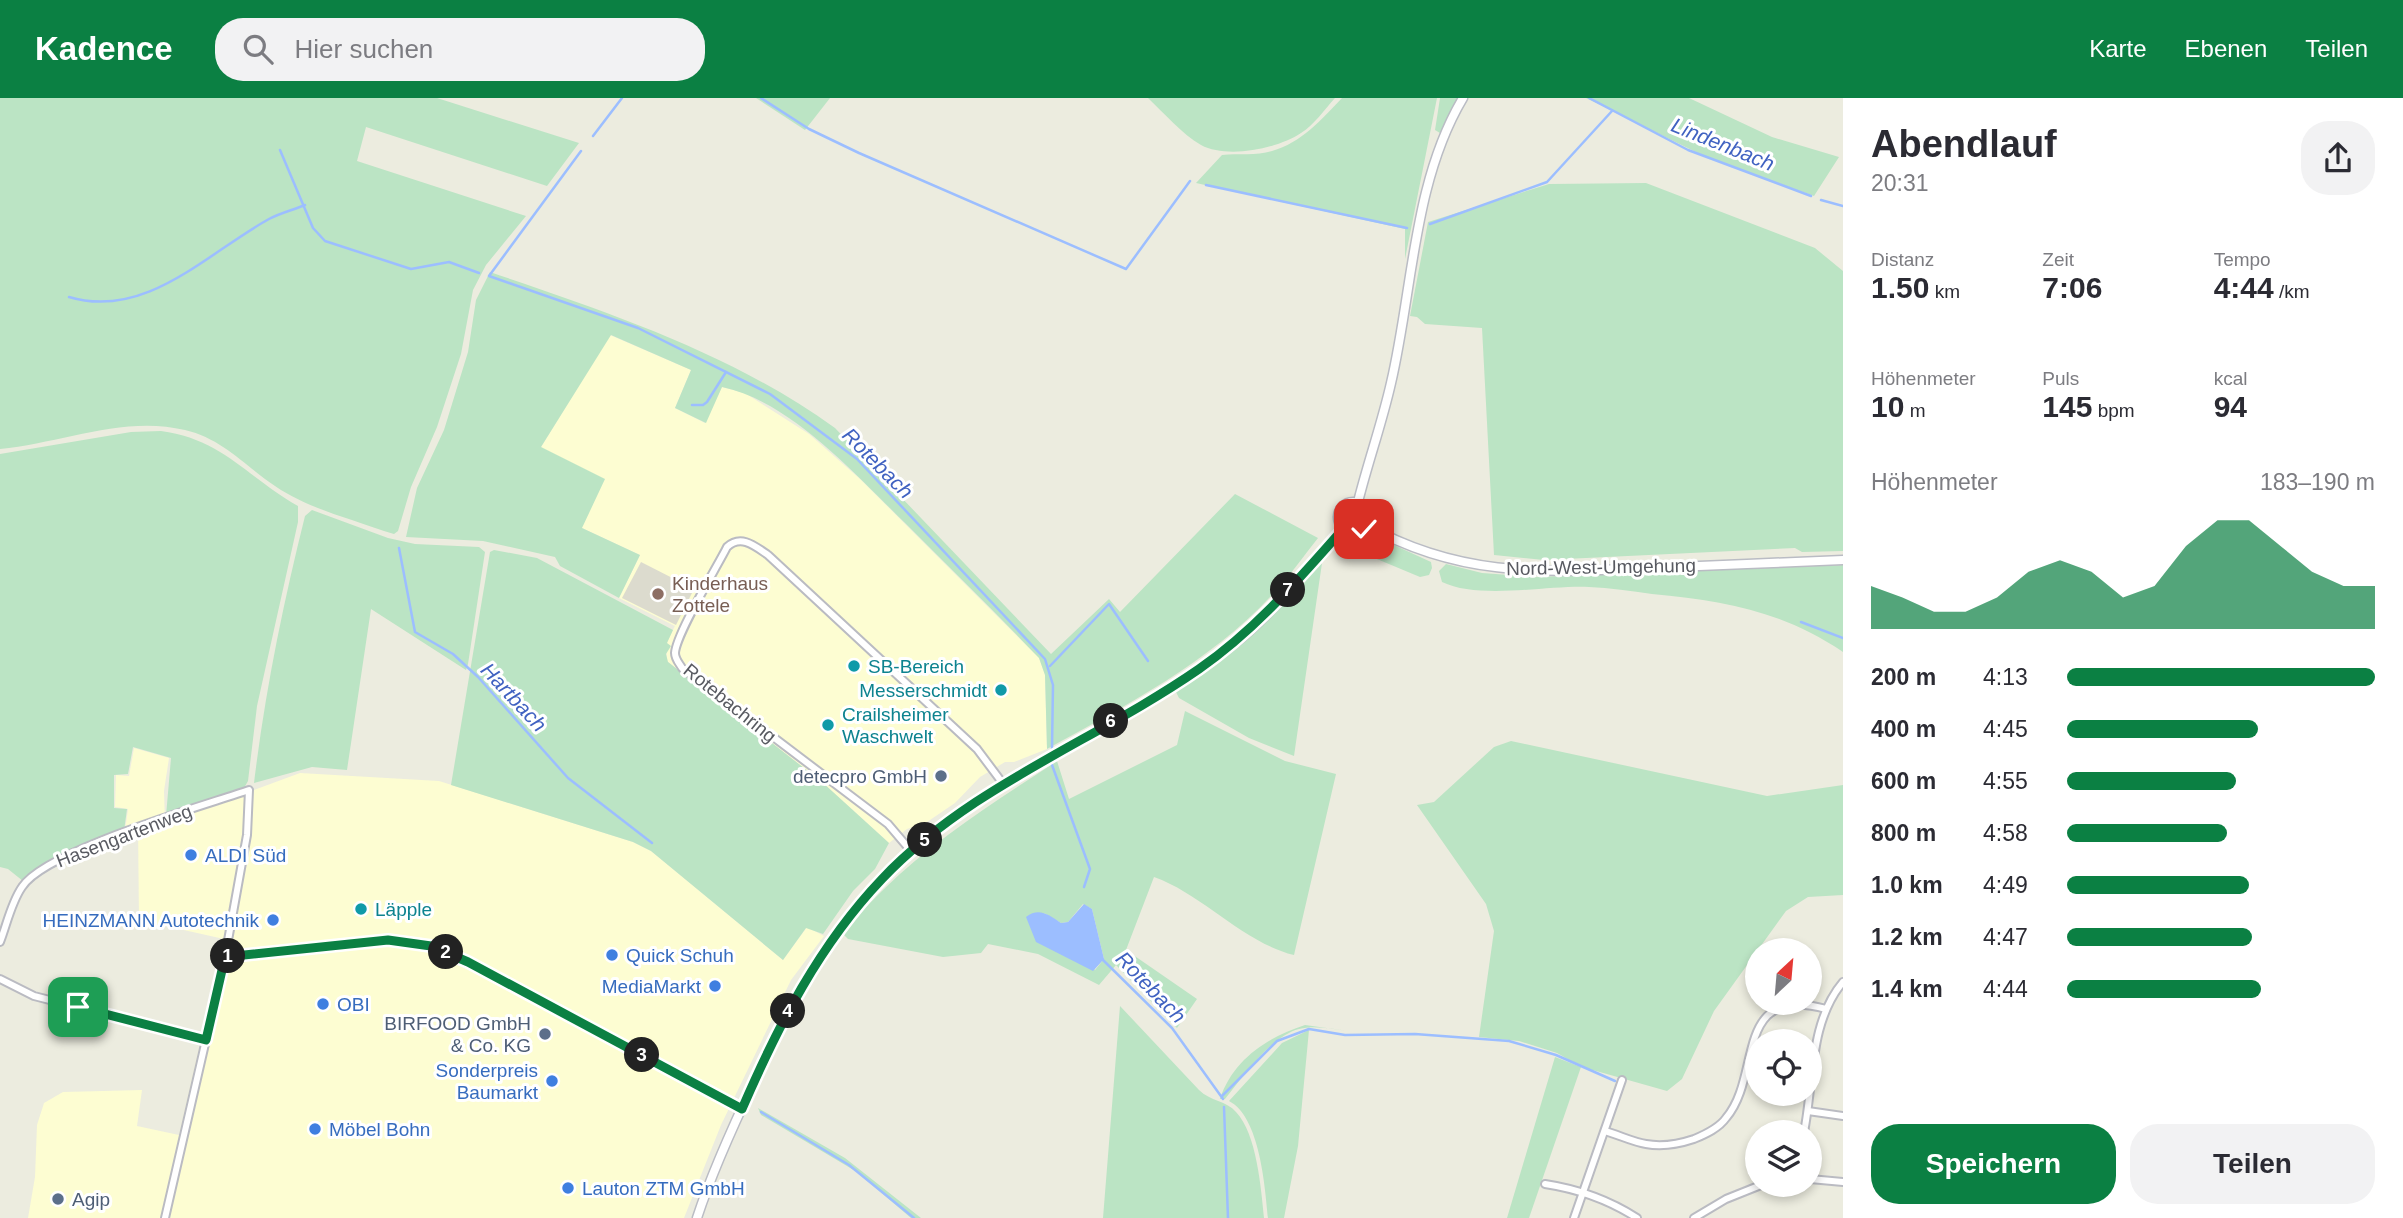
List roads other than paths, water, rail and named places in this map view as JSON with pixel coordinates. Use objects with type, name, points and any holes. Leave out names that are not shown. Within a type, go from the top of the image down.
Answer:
[{"type":"main road","points":[[1358,502],[1391,383],[1433,164],[1448,123],[1463,98]]},
{"type":"main road","points":[[1358,502],[1367,510],[1366,525],[1355,533],[1343,529],[1338,522],[1339,511],[1347,503],[1358,502]]},
{"type":"main road","name":"Nord-West-Umgehung","points":[[1366,525],[1439,558],[1461,564],[1532,572],[1843,560]]},
{"type":"main road","points":[[696,1218],[788,1010],[817,962],[867,896],[911,851],[961,812],[1196,671],[1235,643],[1262,618],[1343,529]]},
{"type":"main road","points":[[702,1218],[706,1196]]},
{"type":"street","name":"Rotebachring","points":[[911,851],[888,824],[772,738],[682,668],[677,660],[675,653],[683,633],[727,547],[733,541],[743,540],[768,555],[977,749],[1004,785]]},
{"type":"street","name":"Hasengartenweg","points":[[0,942],[22,886],[43,869],[71,854],[249,790],[247,835],[225,957]]},
{"type":"street","points":[[165,1218],[225,957],[388,940],[431,946],[468,962],[742,1109]]},
{"type":"street","points":[[0,979],[34,996],[206,1040]]},
{"type":"street","points":[[1806,1120],[1817,1040],[1826,1009],[1843,982]]},
{"type":"street","points":[[1605,1131],[1655,1145],[1680,1143],[1701,1136],[1725,1120],[1734,1105],[1754,1037],[1764,1019],[1783,1007],[1807,1005],[1826,1009]]},
{"type":"street","points":[[1574,1218],[1622,1080]]},
{"type":"street","points":[[1808,1111],[1843,1116]]},
{"type":"street","points":[[1822,1180],[1843,1182]]},
{"type":"street","points":[[1545,1184],[1583,1192],[1618,1206],[1637,1218]]},
{"type":"street","points":[[1694,1218],[1745,1191]]},
{"type":"water","points":[[1084,904],[1092,909],[1104,959],[1093,971],[1036,942],[1026,917],[1040,912],[1061,923],[1068,922]]},
{"type":"waterway","points":[[593,136],[622,98]]},
{"type":"waterway","points":[[761,98],[809,129],[859,153],[1126,269],[1190,181]]},
{"type":"waterway","name":"Lindenbach","points":[[1589,98],[1688,150],[1811,196]]},
{"type":"waterway","points":[[1430,224],[1547,182],[1612,111]]},
{"type":"waterway","name":"Rotebach","points":[[280,150],[313,228],[325,241],[411,269],[449,262],[479,273]]},
{"type":"waterway","name":"Rotebach","points":[[581,151],[489,276],[638,328],[770,394],[857,459],[1045,659],[1053,685],[1052,748]]},
{"type":"waterway","points":[[1206,185],[1407,228]]},
{"type":"waterway","name":"Lindenbach","points":[[1821,200],[1843,206]]},
{"type":"waterway","points":[[69,297],[97,302],[124,299],[150,291],[199,265],[269,219],[305,205]]},
{"type":"waterway","points":[[692,405],[703,405],[707,402],[726,372]]},
{"type":"waterway","name":"Hartbach","points":[[399,548],[415,632],[453,654],[478,677],[568,778],[652,843]]},
{"type":"waterway","points":[[1050,666],[1109,604],[1148,661]]},
{"type":"waterway","points":[[1801,622],[1843,638]]},
{"type":"waterway","name":"Rotebach","points":[[1052,765],[1090,869],[1084,887]]},
{"type":"waterway","name":"Rotebach","points":[[1101,958],[1172,1028],[1223,1099]]},
{"type":"waterway","points":[[1222,1096],[1277,1041],[1309,1029],[1345,1035],[1415,1034],[1509,1041],[1556,1055],[1615,1081]]},
{"type":"waterway","name":"Rotebach","points":[[1224,1107],[1228,1218]]},
{"type":"waterway","points":[[761,1112],[849,1165],[914,1218]]},
{"type":"place","name":"Kinderhaus Zottele","points":[[658,594]]},
{"type":"place","name":"SB-Bereich","points":[[854,666]]},
{"type":"place","name":"Messerschmidt","points":[[1001,690]]},
{"type":"place","name":"Crailsheimer Waschwelt","points":[[828,725]]},
{"type":"place","name":"detecpro GmbH","points":[[941,776]]},
{"type":"place","name":"ALDI Süd","points":[[191,855]]},
{"type":"place","name":"Läpple","points":[[361,909]]},
{"type":"place","name":"HEINZMANN Autotechnik","points":[[273,920]]},
{"type":"place","name":"Quick Schuh","points":[[612,955]]},
{"type":"place","name":"MediaMarkt","points":[[715,986]]},
{"type":"place","name":"OBI","points":[[323,1004]]},
{"type":"place","name":"BIRFOOD GmbH & Co. KG","points":[[545,1034]]},
{"type":"place","name":"Sonderpreis Baumarkt","points":[[552,1081]]},
{"type":"place","name":"Möbel Bohn","points":[[315,1129]]},
{"type":"place","name":"Lauton ZTM GmbH","points":[[568,1188]]},
{"type":"place","name":"Agip","points":[[58,1199]]}]
